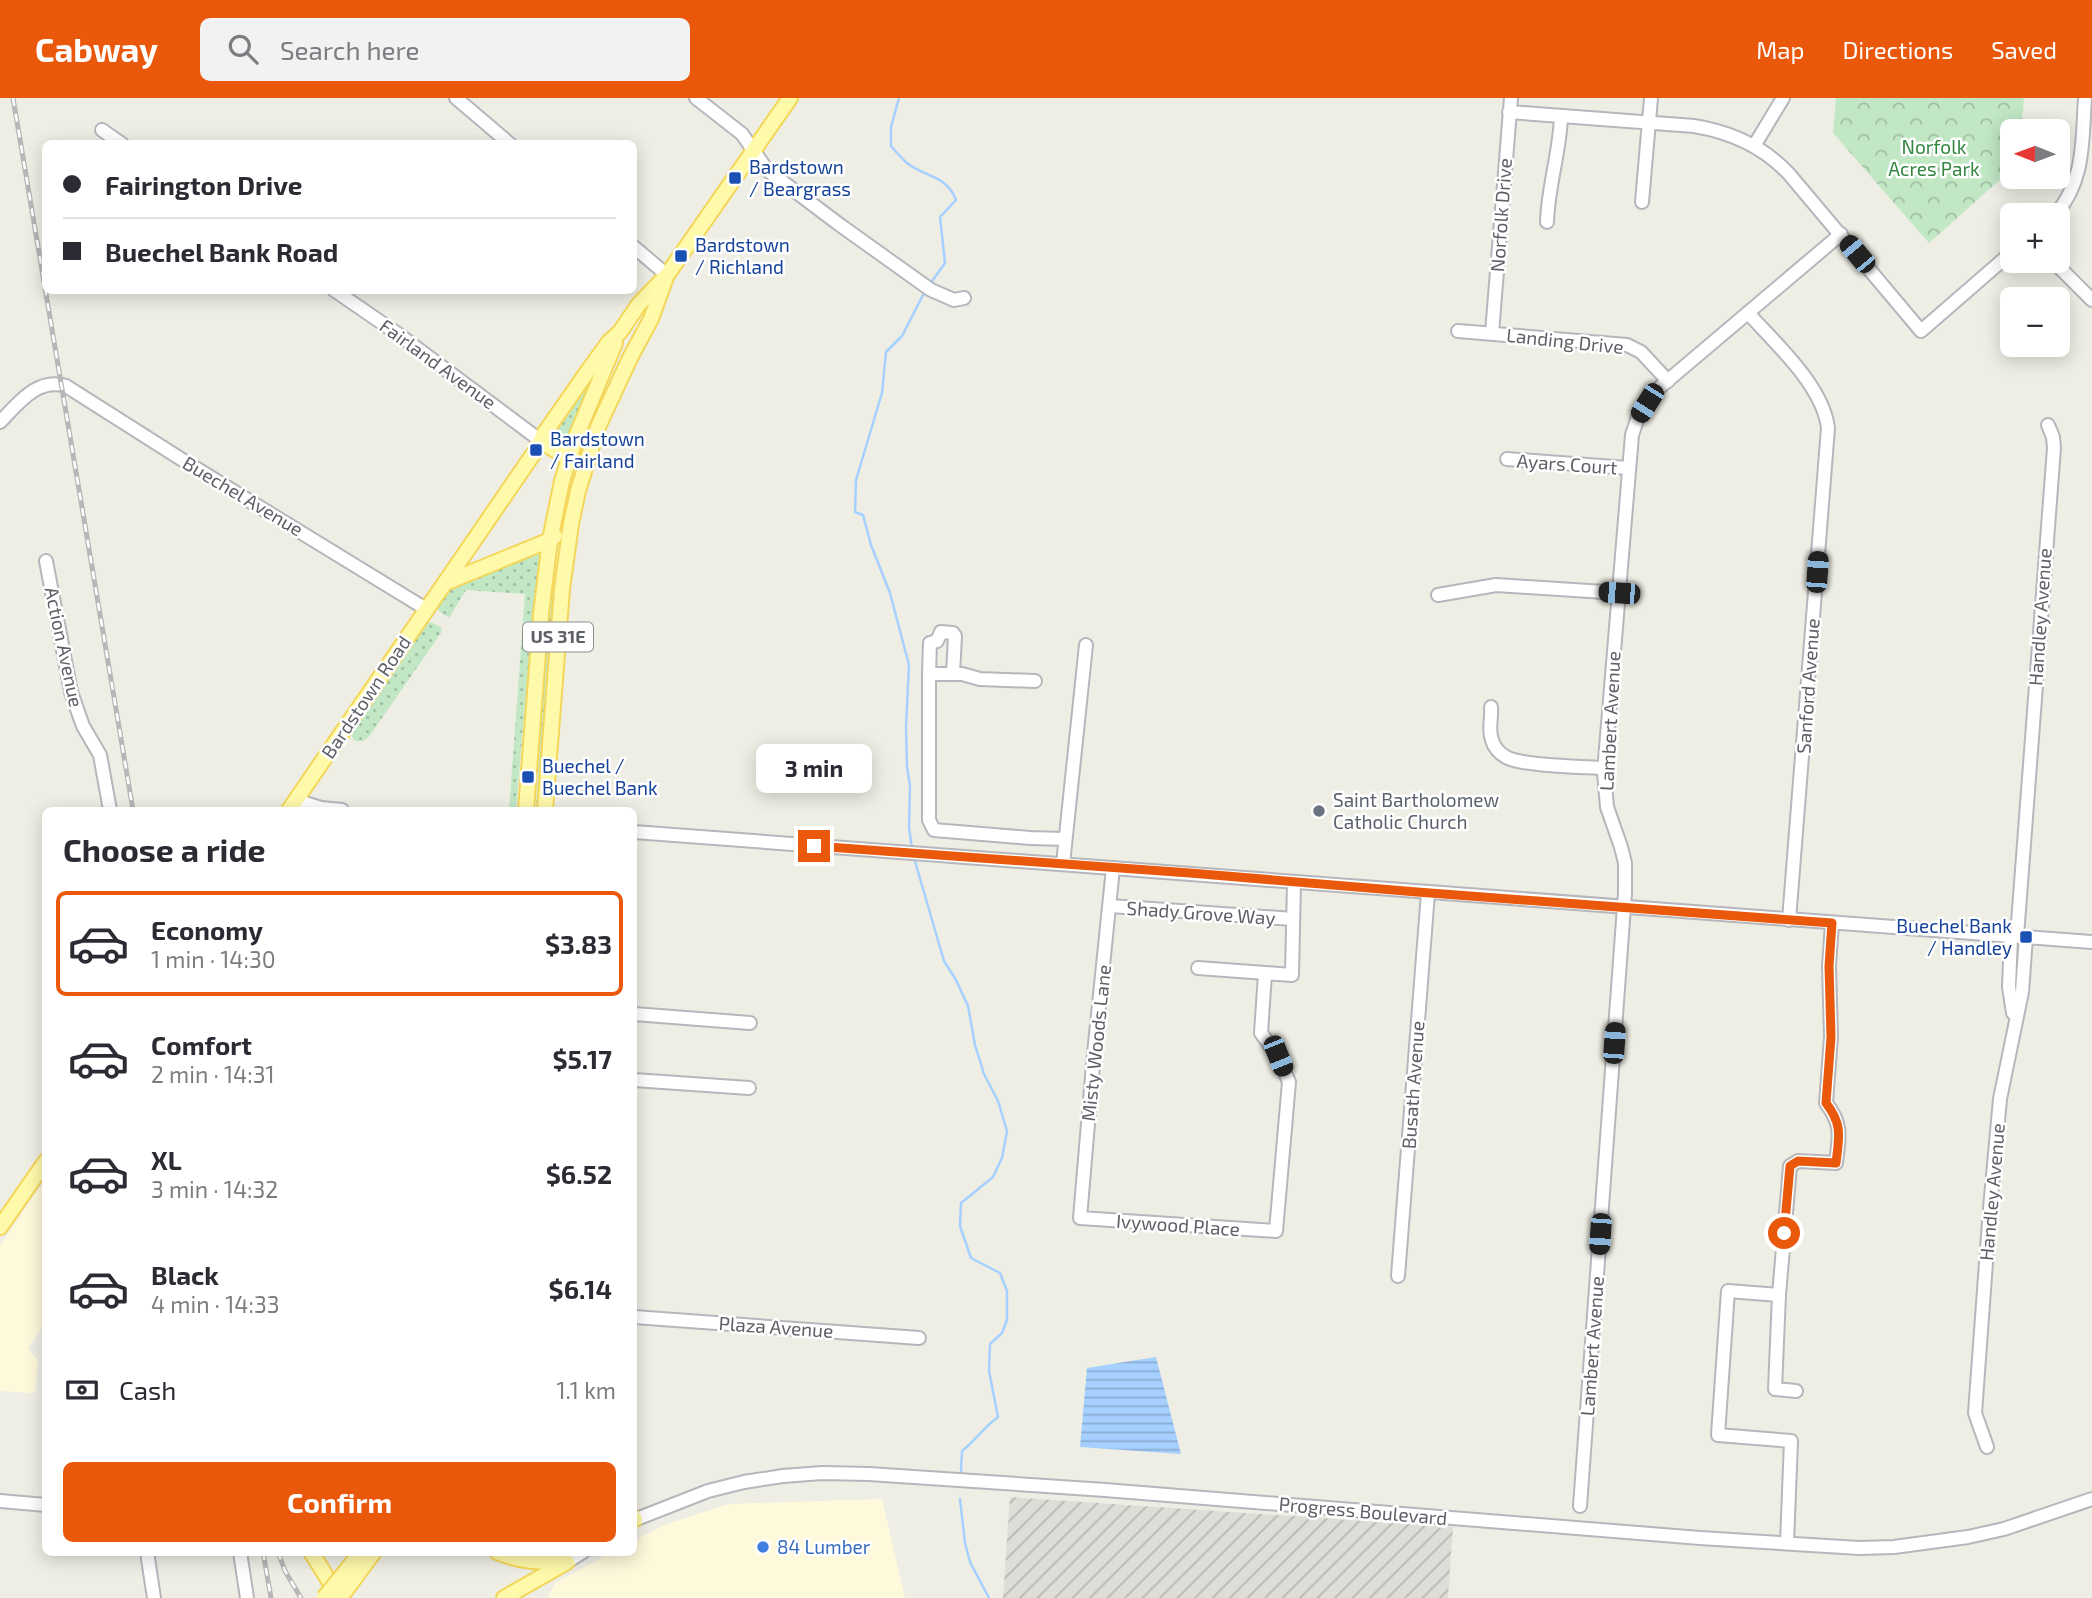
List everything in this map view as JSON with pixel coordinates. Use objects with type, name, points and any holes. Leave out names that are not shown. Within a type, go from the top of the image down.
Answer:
[{"type":"main road","name":"Bardstown Road","points":[[292,805],[536,450],[593,362],[667,275],[790,98]]},
{"type":"main road","name":"Bardstown Road","points":[[586,465],[608,403],[651,319],[667,275]]},
{"type":"main road","points":[[635,310],[651,319]]},
{"type":"main road","name":"US 31E","points":[[526,807],[550,540],[562,481],[587,410],[620,332]]},
{"type":"main road","points":[[541,441],[586,465]]},
{"type":"main road","name":"US 31E","points":[[545,807],[562,589],[571,524],[586,465]]},
{"type":"main road","points":[[444,584],[550,540],[571,524]]},
{"type":"main road","points":[[532,807],[539,719],[538,712],[533,711]]},
{"type":"main road","points":[[0,1227],[42,1167]]},
{"type":"main road","points":[[313,1556],[340,1598],[359,1556]]},
{"type":"main road","points":[[324,1598],[370,1556]]},
{"type":"main road","points":[[511,1556],[532,1562],[567,1562]]},
{"type":"main road","points":[[504,1598],[567,1562]]},
{"type":"street","points":[[456,98],[505,140]]},
{"type":"street","points":[[696,98],[742,134],[766,170],[931,290],[954,300],[964,298]]},
{"type":"street","name":"Norfolk Drive","points":[[1492,333],[1511,98]]},
{"type":"street","points":[[1642,202],[1651,98]]},
{"type":"street","points":[[1754,146],[1783,98]]},
{"type":"street","points":[[2063,203],[2076,180],[2079,166],[2085,98]]},
{"type":"street","points":[[1509,112],[1718,130],[1754,146],[1782,166],[1922,331],[2000,263]]},
{"type":"street","points":[[1547,222],[1548,197],[1560,139],[1561,116]]},
{"type":"street","points":[[102,130],[116,140]]},
{"type":"street","name":"Lambert Avenue","points":[[1580,1506],[1623,907],[1625,863],[1607,807],[1604,768],[1632,435],[1638,416],[1668,381],[1841,234]]},
{"type":"street","points":[[637,250],[667,275]]},
{"type":"street","points":[[2065,273],[2092,300]]},
{"type":"street","name":"Fairland Avenue","points":[[340,294],[541,441]]},
{"type":"street","name":"Sanford Avenue","points":[[1748,313],[1815,391],[1823,405],[1828,428],[1789,920]]},
{"type":"street","name":"Landing Drive","points":[[1458,331],[1627,345],[1641,352],[1668,381]]},
{"type":"street","name":"Buechel Avenue","points":[[0,422],[39,386],[60,384],[426,609]]},
{"type":"street","name":"Handley Avenue","points":[[1987,1447],[1975,1413],[2000,1099],[2022,992],[2018,936],[2054,448],[2048,425]]},
{"type":"street","name":"Ayars Court","points":[[1507,460],[1628,468]]},
{"type":"street","name":"Action Avenue","points":[[46,561],[71,692],[83,726],[100,755],[109,807]]},
{"type":"street","points":[[1438,596],[1496,584],[1619,593]]},
{"type":"street","points":[[544,585],[562,589]]},
{"type":"street","points":[[953,674],[955,636],[953,633],[941,632],[937,641],[930,643],[929,820],[934,830],[1065,839]]},
{"type":"street","points":[[1063,864],[1086,645]]},
{"type":"street","points":[[929,674],[1034,681]]},
{"type":"street","points":[[1492,708],[1492,740],[1505,757],[1526,762],[1604,768]]},
{"type":"street","points":[[292,805],[311,807]]},
{"type":"street","points":[[637,832],[2092,942]]},
{"type":"street","name":"Misty Woods Lane","points":[[1080,1218],[1113,868]]},
{"type":"street","points":[[1198,968],[1292,975],[1294,882]]},
{"type":"street","name":"Busath Avenue","points":[[1398,1276],[1428,893]]},
{"type":"street","name":"Shady Grove Way","points":[[1110,906],[1293,919]]},
{"type":"street","points":[[1796,1391],[1775,1389],[1779,1295],[1790,1166],[1798,1161],[1836,1163],[1840,1133],[1835,1115],[1826,1103],[1831,1037],[1829,966],[1832,923]]},
{"type":"street","name":"Ivywood Place","points":[[1080,1218],[1276,1231],[1289,1082],[1278,1056],[1261,1033],[1265,974]]},
{"type":"street","points":[[637,1014],[750,1023]]},
{"type":"street","points":[[637,1080],[749,1088]]},
{"type":"street","points":[[1779,1295],[1728,1291],[1718,1435],[1791,1441],[1787,1543]]},
{"type":"street","name":"Plaza Avenue","points":[[637,1317],[919,1338]]},
{"type":"street","name":"Progress Boulevard","points":[[637,1518],[708,1491],[744,1482],[783,1476],[834,1474],[1091,1489],[1859,1548],[1932,1543],[2004,1529],[2092,1499]]},
{"type":"street","points":[[0,1502],[42,1505]]},
{"type":"street","points":[[148,1556],[154,1598]]},
{"type":"street","points":[[241,1556],[247,1598]]},
{"type":"street","points":[[567,1562],[577,1556]]},
{"type":"shaded area","points":[[42,1183],[42,1328],[28,1349],[38,1360],[35,1393],[0,1391],[0,1246]]},
{"type":"shaded area","points":[[1010,1497],[1453,1527],[1448,1598],[1003,1598]]},
{"type":"shaded area","name":"84 Lumber","points":[[882,1499],[905,1598],[548,1598],[555,1583],[606,1556],[637,1556],[637,1539],[664,1525],[729,1504]]},
{"type":"green space","name":"Norfolk Acres Park","points":[[1836,98],[2024,98],[2022,119],[2000,119],[2000,180],[1929,243],[1833,133]]},
{"type":"green space","points":[[594,374],[569,439],[564,442],[556,441],[550,434]]},
{"type":"green space","points":[[536,552],[541,557],[516,807],[509,807],[525,594],[466,590],[449,618],[437,607],[455,585]]},
{"type":"green space","points":[[552,591],[556,594],[536,807],[542,694],[541,667]]},
{"type":"green space","points":[[426,622],[442,628],[441,633],[368,738],[355,741],[352,732]]},
{"type":"water","points":[[1156,1357],[1181,1454],[1080,1447],[1087,1368]]},
{"type":"waterway","points":[[899,98],[891,127],[891,146],[914,168],[941,181],[956,200],[940,217],[945,263],[930,284]]},
{"type":"waterway","points":[[912,848],[906,727],[909,665],[890,593],[871,545],[863,515],[855,512],[856,480],[882,393],[886,352],[902,336],[924,293]]},
{"type":"waterway","points":[[914,858],[944,961],[968,1006],[975,1045],[984,1074],[998,1101],[1007,1131],[1002,1158],[993,1177],[961,1203],[960,1226],[971,1258],[1000,1273],[1007,1291],[1007,1320],[1002,1333],[990,1344],[989,1371],[998,1417],[962,1451],[961,1472]]},
{"type":"waterway","points":[[960,1499],[970,1562],[989,1598]]},
{"type":"railway","points":[[13,98],[42,270]]},
{"type":"railway","points":[[46,294],[132,807]]},
{"type":"railway","points":[[264,1556],[271,1598]]},
{"type":"railway","points":[[279,1556],[301,1598]]},
{"type":"place","name":"Bardstown / Beargrass","points":[[735,178]]},
{"type":"place","name":"Bardstown / Richland","points":[[681,256]]},
{"type":"place","name":"Bardstown / Fairland","points":[[536,450]]},
{"type":"place","name":"Buechel / Buechel Bank","points":[[528,777]]},
{"type":"place","name":"Saint Bartholomew Catholic Church","points":[[1319,811]]},
{"type":"place","name":"Buechel Bank / Handley","points":[[2026,937]]},
{"type":"place","name":"84 Lumber","points":[[763,1547]]},
{"type":"route","points":[[814,846],[1832,923],[1829,966],[1831,1037],[1826,1103],[1835,1115],[1840,1133],[1836,1163],[1798,1161],[1790,1166],[1784,1233]]}]
